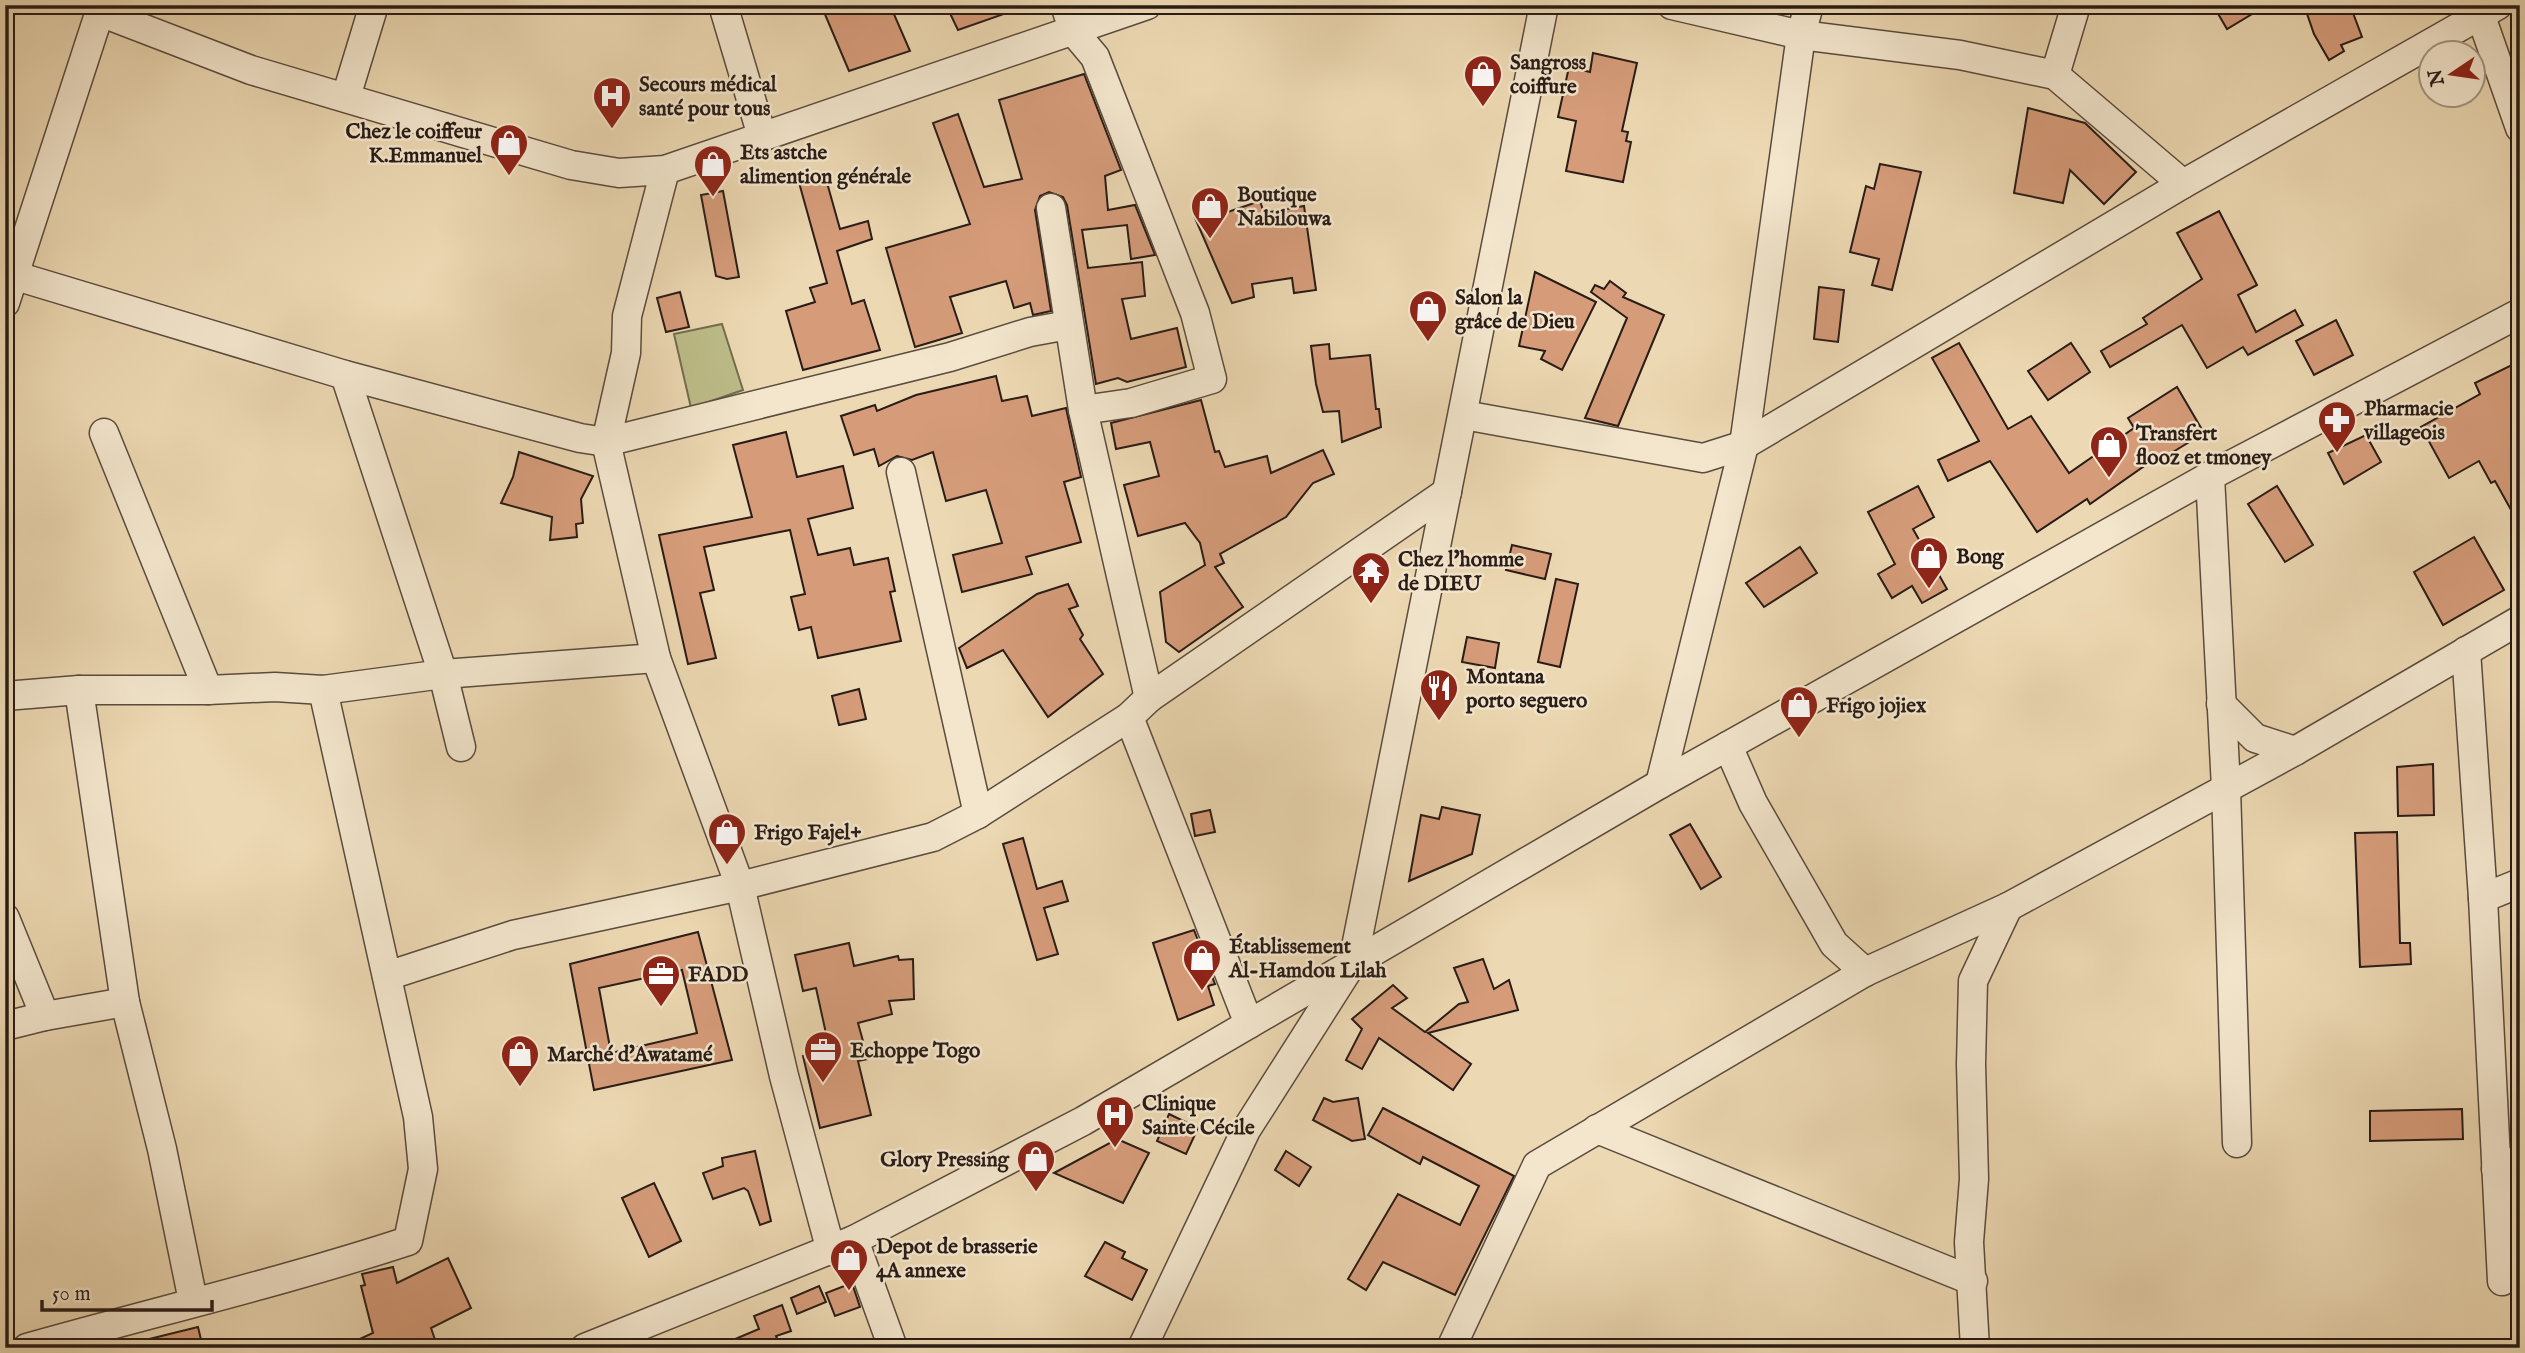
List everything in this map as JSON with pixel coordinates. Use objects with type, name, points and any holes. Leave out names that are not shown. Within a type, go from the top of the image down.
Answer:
[{"type":"street","points":[[346,97],[374,5]]},
{"type":"street","points":[[723,5],[762,136]]},
{"type":"street","points":[[1065,5],[1074,32],[1095,57],[1195,313],[1212,379],[1131,404],[1083,410]]},
{"type":"street","points":[[5,303],[101,9],[251,70],[571,165],[619,173],[665,170],[1147,5]]},
{"type":"street","points":[[1142,1348],[1246,1130],[1353,962],[1545,5]]},
{"type":"street","points":[[1672,5],[1801,35],[1960,55],[2055,75],[2183,184]]},
{"type":"street","points":[[1660,784],[1744,445],[1801,35],[1809,5]]},
{"type":"street","points":[[2055,75],[2076,5]]},
{"type":"street","points":[[1464,415],[1703,458],[1744,445],[2183,184],[2485,9],[2520,128]]},
{"type":"street","points":[[665,170],[627,316],[626,353],[607,442],[656,658],[740,886],[784,1076],[843,1246],[893,1348]]},
{"type":"street","points":[[1051,208],[1068,325],[1139,708],[1249,1024]]},
{"type":"street","points":[[16,276],[345,375],[580,438],[607,442],[950,357],[1030,331],[1068,325]]},
{"type":"street","points":[[585,1348],[843,1246],[1083,1121],[1660,784],[2210,476],[2520,313]]},
{"type":"street","points":[[345,375],[443,674],[461,747]]},
{"type":"street","points":[[104,433],[208,690]]},
{"type":"street","points":[[901,472],[978,814]]},
{"type":"street","points":[[2210,476],[2226,788],[2237,1143]]},
{"type":"street","points":[[387,976],[513,935],[740,886],[933,837],[978,814],[1139,708],[1447,492]]},
{"type":"street","points":[[1451,1348],[1537,1165],[1865,972],[2008,907],[2295,751],[2520,621]]},
{"type":"street","points":[[2466,651],[2483,898],[2508,1164],[2502,1281]]},
{"type":"street","points":[[5,696],[79,690],[275,687],[323,690],[443,674],[656,658]]},
{"type":"street","points":[[79,690],[125,1002],[162,1149],[192,1301]]},
{"type":"street","points":[[27,1348],[192,1301],[322,1269],[408,1241],[423,1169],[418,1116],[323,690]]},
{"type":"street","points":[[2221,704],[2255,737],[2295,751]]},
{"type":"street","points":[[1728,746],[1753,803],[1834,944],[1865,972]]},
{"type":"street","points":[[2483,898],[2520,883]]},
{"type":"street","points":[[1975,1348],[1969,1242],[1973,1179],[1970,1052],[1973,981],[2008,907]]},
{"type":"street","points":[[5,918],[45,1016]]},
{"type":"street","points":[[5,1026],[125,1002]]},
{"type":"street","points":[[1597,1129],[1973,1280]]},
{"type":"green space","points":[[722,324],[743,390],[691,408],[674,334]]},
{"type":"building","points":[[821,5],[890,5],[910,51],[849,71]]},
{"type":"building","points":[[946,5],[1020,5],[1021,8],[958,30]]},
{"type":"building","points":[[2213,5],[2267,5],[2227,29]]},
{"type":"building","points":[[2304,5],[2350,5],[2362,37],[2341,45],[2344,51],[2329,60],[2314,34]]},
{"type":"building","points":[[1593,53],[1637,63],[1622,131],[1628,132],[1626,141],[1631,142],[1623,182],[1566,171],[1576,121],[1558,117],[1569,67],[1590,72]]},
{"type":"building","points":[[1084,74],[1121,170],[1105,176],[1108,210],[1135,205],[1155,255],[1131,259],[1127,225],[1082,230],[1088,268],[1142,262],[1145,296],[1122,299],[1131,339],[1177,328],[1186,367],[1127,382],[1118,378],[1096,384],[1067,205],[1063,197],[1049,192],[1040,196],[1035,210],[1051,311],[1033,315],[1030,303],[1014,308],[1006,281],[950,297],[962,333],[915,347],[886,248],[970,224],[933,123],[958,114],[984,187],[1022,179],[999,100]]},
{"type":"building","points":[[2028,108],[2085,123],[2136,172],[2104,204],[2070,170],[2063,203],[2014,193]]},
{"type":"building","points":[[1880,164],[1921,172],[1892,290],[1872,285],[1879,259],[1850,252],[1866,186],[1874,189]]},
{"type":"building","points":[[824,172],[840,229],[868,221],[872,239],[837,251],[852,304],[864,300],[880,350],[803,370],[786,311],[815,302],[810,288],[827,283],[798,179]]},
{"type":"building","points":[[723,191],[739,277],[727,279],[716,276],[701,195]]},
{"type":"building","points":[[1260,201],[1264,213],[1304,206],[1316,290],[1294,293],[1292,278],[1252,284],[1254,297],[1232,303],[1192,211],[1212,204],[1216,216]]},
{"type":"building","points":[[2219,211],[2257,285],[2238,295],[2256,332],[2295,310],[2303,325],[2248,355],[2243,347],[2207,368],[2182,325],[2110,367],[2101,351],[2147,324],[2143,318],[2202,279],[2177,233]]},
{"type":"building","points":[[1535,272],[1596,302],[1562,370],[1541,359],[1545,351],[1519,346]]},
{"type":"building","points":[[1610,281],[1626,293],[1623,297],[1664,315],[1618,426],[1585,418],[1627,318],[1591,292],[1595,285],[1604,289]]},
{"type":"building","points":[[1819,287],[1844,290],[1838,342],[1814,339]]},
{"type":"building","points":[[680,292],[689,327],[666,332],[657,298]]},
{"type":"building","points":[[2336,320],[2353,355],[2314,375],[2296,341]]},
{"type":"building","points":[[1959,343],[2008,429],[2031,416],[2069,473],[2134,428],[2128,418],[2177,387],[2204,433],[2155,463],[2153,460],[2090,504],[2087,499],[2037,532],[1990,461],[1948,481],[1938,460],[1979,441],[1932,358]]},
{"type":"building","points":[[2071,343],[2090,372],[2048,400],[2028,371]]},
{"type":"building","points":[[1329,344],[1330,359],[1370,355],[1376,409],[1379,409],[1381,427],[1342,442],[1339,411],[1323,412],[1316,384],[1311,346]]},
{"type":"building","points":[[2520,361],[2520,526],[2495,481],[2491,483],[2479,461],[2449,478],[2421,427],[2480,394],[2475,383]]},
{"type":"building","points":[[996,376],[1002,401],[1027,396],[1032,416],[1066,408],[1081,477],[1064,482],[1081,542],[1026,557],[1032,574],[962,592],[953,555],[1002,543],[986,490],[946,501],[933,452],[912,460],[897,456],[879,466],[874,449],[854,455],[841,416],[875,405],[877,411],[916,395]]},
{"type":"building","points":[[1201,400],[1215,452],[1219,451],[1225,467],[1267,456],[1271,473],[1323,450],[1334,474],[1313,483],[1286,517],[1220,554],[1224,563],[1215,567],[1243,607],[1179,652],[1166,642],[1160,592],[1205,565],[1200,543],[1185,523],[1138,536],[1124,485],[1159,476],[1150,442],[1116,449],[1111,423]]},
{"type":"building","points":[[786,432],[797,477],[843,466],[853,508],[808,519],[818,555],[850,548],[854,565],[888,558],[895,591],[890,592],[901,641],[818,658],[811,627],[799,630],[791,597],[805,594],[790,530],[704,547],[714,590],[700,593],[716,658],[688,664],[659,535],[752,517],[733,445]]},
{"type":"building","points":[[2366,435],[2381,462],[2344,484],[2328,453]]},
{"type":"building","points":[[519,452],[593,476],[581,499],[583,523],[576,524],[577,537],[550,540],[552,517],[501,503],[513,477]]},
{"type":"building","points":[[1918,486],[1934,517],[1913,529],[1947,589],[1922,603],[1912,586],[1892,598],[1878,574],[1895,564],[1868,512]]},
{"type":"building","points":[[2277,486],[2313,545],[2285,562],[2248,504]]},
{"type":"building","points":[[2474,537],[2504,590],[2443,625],[2414,572]]},
{"type":"building","points":[[1512,545],[1551,554],[1545,579],[1506,570]]},
{"type":"building","points":[[1800,547],[1817,573],[1764,607],[1746,583]]},
{"type":"building","points":[[1556,579],[1578,584],[1560,667],[1538,662]]},
{"type":"building","points":[[1068,584],[1078,606],[1069,609],[1083,635],[1080,639],[1103,674],[1048,717],[1003,650],[967,668],[959,648],[1037,594]]},
{"type":"building","points":[[1467,637],[1499,643],[1495,668],[1462,662]]},
{"type":"building","points":[[859,689],[866,719],[839,725],[832,696]]},
{"type":"building","points":[[2433,764],[2434,815],[2398,816],[2397,767]]},
{"type":"building","points":[[1442,807],[1480,815],[1472,854],[1409,881],[1421,815],[1439,819]]},
{"type":"building","points":[[1210,810],[1215,832],[1195,836],[1191,814]]},
{"type":"building","points":[[1690,824],[1721,877],[1701,889],[1670,835]]},
{"type":"building","points":[[2397,832],[2400,943],[2410,943],[2411,964],[2360,967],[2355,833]]},
{"type":"building","points":[[1023,838],[1037,889],[1062,881],[1068,901],[1044,908],[1058,954],[1037,960],[1003,844]]},
{"type":"building","points":[[1194,930],[1215,984],[1208,986],[1214,1005],[1178,1020],[1153,943]]},
{"type":"building","points":[[698,932],[732,1060],[594,1090],[570,964]],"holes":[[[682,970],[697,1033],[611,1053],[599,988]]]},
{"type":"building","points":[[849,943],[854,966],[898,956],[899,960],[913,959],[914,999],[889,1001],[892,1014],[858,1023],[868,1059],[858,1061],[871,1115],[820,1128],[803,1056],[816,1053],[813,1041],[827,1038],[816,988],[803,991],[795,955]]},
{"type":"building","points":[[1483,959],[1494,989],[1509,980],[1518,1010],[1428,1033],[1471,1064],[1453,1090],[1379,1038],[1362,1069],[1346,1060],[1362,1029],[1352,1019],[1393,985],[1407,998],[1392,1008],[1425,1032],[1459,1004],[1468,1002],[1454,968]]},
{"type":"building","points":[[1324,1098],[1333,1102],[1358,1098],[1365,1139],[1352,1141],[1313,1120]]},
{"type":"building","points":[[1383,1108],[1514,1176],[1455,1295],[1383,1262],[1366,1290],[1348,1279],[1398,1194],[1460,1225],[1479,1186],[1423,1157],[1420,1164],[1368,1135]]},
{"type":"building","points":[[2462,1109],[2463,1139],[2370,1141],[2370,1111]]},
{"type":"building","points":[[1169,1114],[1198,1128],[1186,1154],[1157,1141]]},
{"type":"building","points":[[1117,1139],[1149,1153],[1123,1203],[1054,1173]]},
{"type":"building","points":[[755,1151],[771,1221],[760,1225],[748,1191],[744,1188],[713,1199],[703,1173],[723,1166],[722,1158]]},
{"type":"building","points":[[1286,1151],[1311,1167],[1299,1186],[1275,1170]]},
{"type":"building","points":[[654,1183],[681,1241],[649,1257],[622,1198]]},
{"type":"building","points":[[1105,1242],[1125,1252],[1122,1258],[1147,1270],[1132,1300],[1085,1276]]},
{"type":"building","points":[[448,1258],[471,1308],[431,1328],[438,1348],[340,1348],[373,1333],[361,1286],[365,1285],[362,1274],[393,1267],[397,1283]]},
{"type":"building","points":[[852,1283],[860,1307],[835,1316],[826,1293]]},
{"type":"building","points":[[819,1286],[826,1302],[797,1314],[791,1298]]},
{"type":"building","points":[[782,1305],[791,1331],[776,1336],[781,1348],[714,1348],[759,1329],[754,1316]]},
{"type":"building","points":[[198,1327],[203,1348],[142,1348],[141,1341]]},
{"type":"place","name":"Sangross coiffure","points":[[1483,108]]},
{"type":"place","name":"Secours médical santé pour tous","points":[[612,130]]},
{"type":"place","name":"Chez le coiffeur K.Emmanuel","points":[[509,177]]},
{"type":"place","name":"Ets astche alimention générale","points":[[713,198]]},
{"type":"place","name":"Boutique Nabilouwa","points":[[1210,240]]},
{"type":"place","name":"Salon la grâce de Dieu","points":[[1428,343]]},
{"type":"place","name":"Pharmacie villageois","points":[[2337,454]]},
{"type":"place","name":"Transfert flooz et tmoney","points":[[2109,479]]},
{"type":"place","name":"Bong","points":[[1929,590]]},
{"type":"place","name":"Chez l'homme de DIEU","points":[[1371,605]]},
{"type":"place","name":"Montana porto seguero","points":[[1439,722]]},
{"type":"place","name":"Frigo jojiex","points":[[1799,739]]},
{"type":"place","name":"Frigo Fajel+","points":[[727,866]]},
{"type":"place","name":"Établissement Al-Hamdou Lilah","points":[[1202,992]]},
{"type":"place","name":"FADD","points":[[661,1008]]},
{"type":"place","name":"Echoppe Togo","points":[[823,1084]]},
{"type":"place","name":"Marché d'Awatamé","points":[[520,1088]]},
{"type":"place","name":"Clinique Sainte Cécile","points":[[1115,1149]]},
{"type":"place","name":"Glory Pressing","points":[[1036,1193]]},
{"type":"place","name":"Depot de brasserie 4A annexe","points":[[849,1292]]}]
